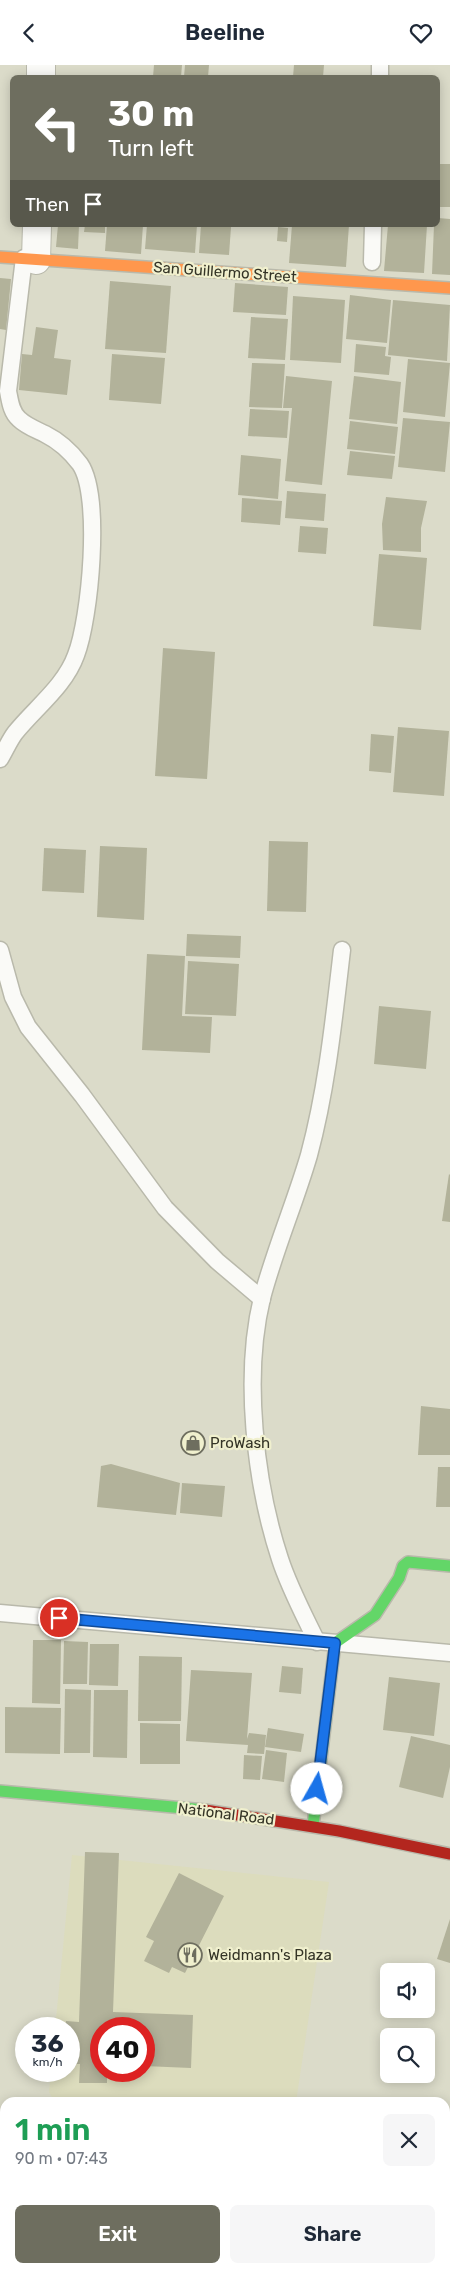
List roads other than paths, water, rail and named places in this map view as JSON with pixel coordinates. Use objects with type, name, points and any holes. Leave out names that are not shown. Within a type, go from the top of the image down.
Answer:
[{"type":"main road","name":"San Guillermo Street","points":[[0,257],[450,288]]},
{"type":"main road","points":[[312,1826],[335,1643],[375,1615],[399,1578],[403,1565],[408,1561],[450,1566]]},
{"type":"main road","name":"National Road","points":[[0,1791],[134,1802],[257,1817],[312,1826],[450,1854]]},
{"type":"street","points":[[30,259],[37,227]]},
{"type":"lane","points":[[372,262],[373,227]]},
{"type":"lane","points":[[0,759],[14,735],[58,684],[76,656],[87,605],[92,544],[89,495],[81,466],[69,451],[48,436],[18,419],[11,407],[8,391],[30,259]]},
{"type":"lane","points":[[0,950],[13,997],[28,1027],[82,1095],[165,1208],[217,1261],[262,1299]]},
{"type":"lane","points":[[317,1642],[281,1560],[267,1513],[258,1456],[254,1401],[254,1353],[262,1299],[309,1154],[323,1090],[342,950]]},
{"type":"lane","points":[[0,1613],[450,1653]]},
{"type":"place","name":"ProWash","points":[[193,1443]]},
{"type":"place","name":"Weidmann's Plaza","points":[[190,1955]]}]
